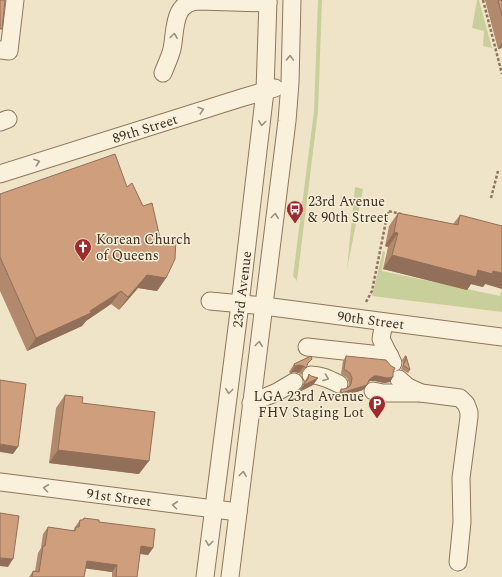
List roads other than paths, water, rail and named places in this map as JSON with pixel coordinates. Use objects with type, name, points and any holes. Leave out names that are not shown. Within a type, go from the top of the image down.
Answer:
[{"type":"street","points":[[0,50],[9,51],[15,0]]},
{"type":"street","name":"23rd Avenue","points":[[230,577],[287,121],[290,83],[292,0]]},
{"type":"street","points":[[163,73],[172,48],[177,17],[179,12],[188,4],[193,1],[268,2]]},
{"type":"street","name":"23rd Avenue","points":[[205,577],[240,304],[265,91],[268,2]]},
{"type":"street","name":"89th Street","points":[[0,174],[290,83]]},
{"type":"street","name":"90th Street","points":[[210,301],[264,306],[502,337]]},
{"type":"street","points":[[307,347],[391,360],[381,339],[384,322]]},
{"type":"street","points":[[312,375],[324,377],[339,384]]},
{"type":"street","points":[[399,379],[408,388],[421,393]]},
{"type":"street","points":[[251,403],[277,392],[294,382]]},
{"type":"street","points":[[373,392],[421,393],[460,398],[468,407],[469,417],[460,478],[462,522],[458,562]]},
{"type":"street","name":"91st Street","points":[[0,482],[238,512]]},
{"type":"place","name":"23rd Avenue & 90th Street","points":[[295,224]]},
{"type":"place","name":"Korean Church of Queens","points":[[83,262]]},
{"type":"place","name":"LGA 23rd Avenue FHV Staging Lot","points":[[377,419]]}]
